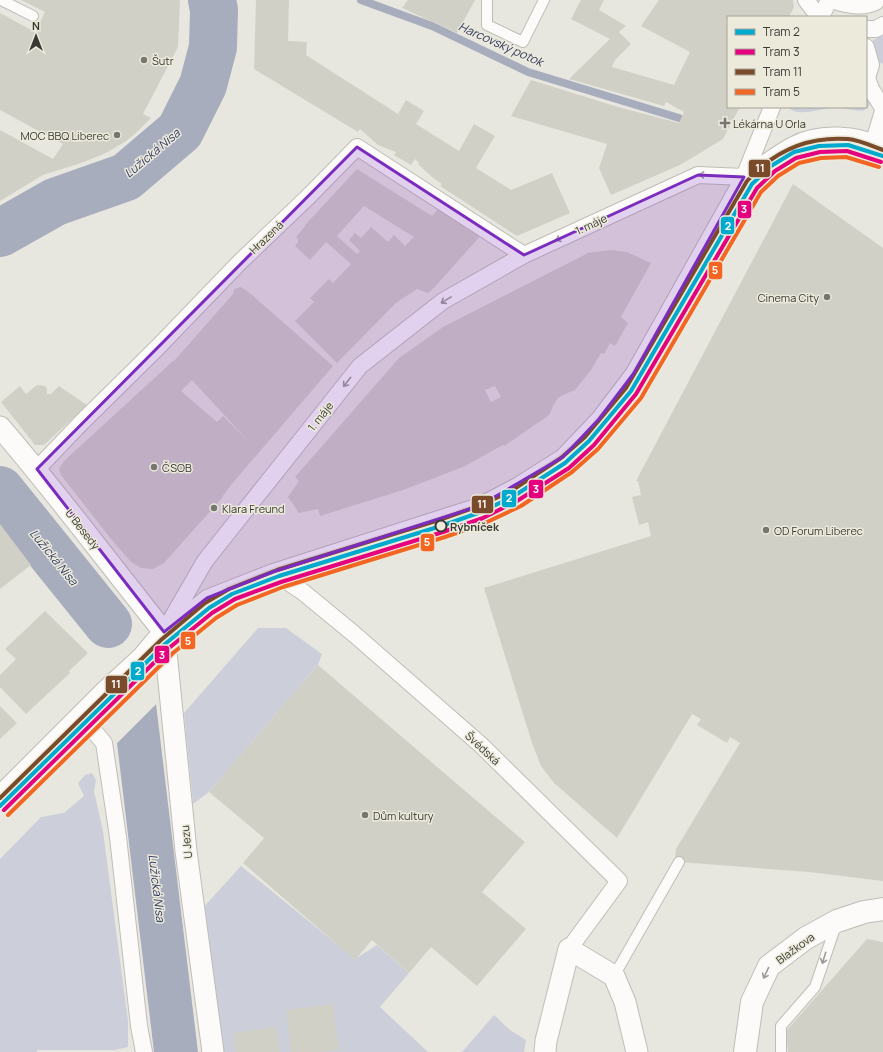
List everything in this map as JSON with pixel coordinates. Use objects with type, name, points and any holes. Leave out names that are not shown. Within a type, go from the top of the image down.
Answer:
[{"type":"street","points":[[806,0],[819,16]]},
{"type":"street","points":[[821,16],[829,0]]},
{"type":"street","points":[[840,0],[853,3],[867,3],[874,0]]},
{"type":"street","points":[[867,29],[876,28],[883,25]]},
{"type":"street","points":[[867,51],[871,65],[867,78],[871,89],[883,108]]},
{"type":"street","points":[[164,632],[207,598],[274,572],[479,506],[517,486],[563,457],[599,419],[634,373],[744,177],[772,108]]},
{"type":"street","points":[[744,177],[793,144],[811,138],[850,136],[878,144],[883,112]]},
{"type":"street","name":"Hrazená","points":[[37,469],[239,263],[308,197],[357,147],[524,254]]},
{"type":"street","name":"1. máje","points":[[0,797],[81,716],[142,658],[164,632],[205,561],[360,366],[443,301],[524,254],[698,175],[744,177]]},
{"type":"street","name":"U Besedy","points":[[0,427],[37,469],[164,632]]},
{"type":"street","name":"Švédská","points":[[274,572],[303,592],[354,634],[481,745],[619,881],[569,949],[546,1041],[545,1052]]},
{"type":"street","name":"U Jezu","points":[[164,632],[186,851],[213,1052]]},
{"type":"street","points":[[81,716],[104,742],[118,837],[144,1052]]},
{"type":"street","name":"Blažkova","points":[[745,1052],[752,1002],[769,966],[806,938],[837,921],[857,914],[883,909]]},
{"type":"street","points":[[569,949],[614,976],[625,1002],[637,1052]]},
{"type":"lane","points":[[1,0],[33,16]]},
{"type":"lane","points":[[487,0],[487,25],[523,42],[544,0]]},
{"type":"lane","points":[[614,976],[679,862]]},
{"type":"lane","points":[[781,1052],[781,1026],[815,987],[837,921]]},
{"type":"highlighted area","points":[[357,147],[524,255],[698,175],[744,177],[634,373],[599,419],[563,457],[479,506],[273,572],[207,598],[164,632],[37,469]]},
{"type":"shaded area","points":[[883,34],[883,64],[879,62],[869,46],[874,40]]},
{"type":"shaded area","points":[[867,94],[871,100],[867,108]]},
{"type":"shaded area","points":[[790,108],[827,108],[811,112],[798,112]]},
{"type":"shaded area","points":[[842,108],[867,108],[863,111]]},
{"type":"shaded area","points":[[258,628],[286,628],[322,654],[318,665],[209,792],[193,804],[184,713]]},
{"type":"shaded area","points":[[92,773],[96,780],[94,791],[103,831],[128,1021],[128,1047],[115,1050],[38,1050],[36,1052],[0,1052],[0,859],[41,817],[64,813],[84,796],[78,783],[85,775]]},
{"type":"shaded area","points":[[241,866],[355,959],[377,945],[409,973],[380,1007],[428,1052],[219,1052],[201,910]]},
{"type":"shaded area","points":[[494,1015],[510,1030],[526,1040],[524,1052],[462,1052]]},
{"type":"water","points":[[156,704],[198,1052],[154,1052],[117,743]]},
{"type":"pier","points":[[156,702],[156,704],[117,743],[117,741]]},
{"type":"building","points":[[21,0],[180,0],[178,47],[143,114],[151,118],[136,133],[106,153],[84,162],[43,175],[0,201],[0,130],[53,159],[63,144],[0,110],[0,13],[35,32],[45,12]]},
{"type":"building","points":[[256,0],[289,0],[288,41],[307,42],[306,55],[398,114],[406,100],[424,111],[416,124],[459,151],[474,124],[495,136],[476,168],[511,190],[552,173],[570,213],[517,236],[440,186],[442,184],[432,177],[418,164],[419,163],[415,159],[411,165],[394,155],[396,152],[378,145],[360,129],[358,132],[254,69]]},
{"type":"building","points":[[408,0],[475,0],[457,33],[402,8]]},
{"type":"building","points":[[581,0],[604,0],[599,10],[626,26],[619,32],[631,44],[615,60],[612,67],[674,85],[690,52],[641,26],[659,0],[793,0],[794,7],[790,16],[727,16],[727,108],[739,108],[723,139],[680,165],[611,195],[599,168],[607,144],[511,116],[531,80],[618,107],[679,123],[684,112],[666,102],[664,106],[569,79],[610,39],[571,19]]},
{"type":"building","points":[[357,169],[432,216],[441,206],[482,234],[433,289],[428,293],[417,289],[396,303],[337,363],[295,321],[314,302],[310,298],[329,279],[333,283],[351,264],[326,242],[310,260],[295,246],[298,242],[296,237],[305,225]],"holes":[[[364,206],[414,237],[405,246],[394,235],[388,242],[371,227],[361,238],[355,233],[349,240],[360,251],[357,254],[337,236]]]},
{"type":"building","name":"OD Forum Liberec","points":[[793,184],[883,248],[883,881],[809,872],[679,862],[675,858],[676,849],[740,743],[730,737],[727,743],[697,725],[701,719],[692,714],[617,838],[554,783],[541,766],[532,743],[484,588],[651,536],[648,522],[639,525],[632,497],[641,495],[638,481],[636,481]]},
{"type":"building","points":[[611,250],[627,252],[651,263],[621,317],[628,323],[615,346],[610,343],[604,354],[601,353],[591,370],[575,390],[558,398],[550,414],[504,446],[503,445],[463,467],[403,490],[320,516],[318,509],[299,513],[288,497],[299,481],[295,477],[399,358],[443,327],[586,254],[588,257],[586,253]],"holes":[[[495,386],[501,397],[491,402],[485,390]]]},
{"type":"building","name":"ČSOB","points":[[241,287],[251,294],[333,366],[231,485],[223,497],[164,563],[153,569],[141,568],[131,562],[111,539],[61,475],[59,469],[64,461],[174,361],[233,294],[234,289]],"holes":[[[192,380],[249,442],[223,416],[217,422],[181,391]]]},
{"type":"building","points":[[37,385],[45,386],[47,389],[47,394],[51,394],[59,386],[87,405],[44,445],[35,445],[1,402],[20,386],[26,394]]},
{"type":"building","points":[[0,524],[31,565],[0,589]]},
{"type":"building","points":[[45,611],[88,653],[69,671],[70,673],[26,714],[0,687],[0,675],[16,659],[5,649]]},
{"type":"building","name":"Dům kultury","points":[[318,665],[525,842],[482,892],[526,929],[477,986],[431,947],[409,973],[372,940],[355,960],[243,863],[264,838],[209,792]]},
{"type":"building","points":[[0,706],[17,723],[0,739]]},
{"type":"building","points":[[867,939],[883,942],[883,1052],[788,1052],[786,1031]]},
{"type":"building","points":[[333,1004],[339,1050],[321,1052],[291,1052],[286,1010]]},
{"type":"building","points":[[276,1027],[280,1052],[236,1052],[233,1033]]},
{"type":"waterway","name":"Lužická Nisa","points":[[0,233],[55,202],[126,177],[180,131],[203,85],[213,47],[214,10],[212,0]]},
{"type":"waterway","name":"Harcovský potok","points":[[361,0],[432,26],[528,72],[679,118]]},
{"type":"waterway","name":"Lužická Nisa","points":[[0,490],[108,624]]},
{"type":"tram line","name":"11","points":[[0,798],[161,640],[205,603],[229,589],[277,570],[439,520],[479,506],[511,491],[561,458],[585,437],[626,388],[747,181],[768,161],[792,148],[819,140],[848,139],[866,143],[883,150]]},
{"type":"tram line","name":"2","points":[[0,806],[165,644],[209,608],[232,594],[279,576],[441,526],[481,512],[514,496],[565,463],[589,441],[631,391],[752,184],[771,166],[794,152],[819,146],[848,145],[883,156]]},
{"type":"tram line","name":"3","points":[[4,810],[169,648],[212,613],[235,599],[281,582],[443,532],[483,518],[517,501],[569,468],[594,445],[636,394],[757,188],[775,171],[796,158],[820,152],[847,151],[881,162]]},
{"type":"tram line","name":"5","points":[[8,815],[173,653],[216,618],[237,605],[283,587],[445,537],[485,523],[521,506],[572,472],[598,449],[641,398],[761,192],[778,176],[799,163],[821,158],[846,157],[879,167]]},
{"type":"place","name":"Šutr","points":[[144,60]]},
{"type":"place","name":"Lékárna U Orla","points":[[725,123]]},
{"type":"place","name":"MOC BBQ Liberec","points":[[117,135]]},
{"type":"place","name":"Cinema City","points":[[827,297]]},
{"type":"place","name":"ČSOB","points":[[154,467]]},
{"type":"place","name":"Klara Freund","points":[[214,508]]},
{"type":"place","name":"Rybníček","points":[[441,526]]},
{"type":"place","name":"OD Forum Liberec","points":[[766,530]]},
{"type":"place","name":"Dům kultury","points":[[365,815]]}]
